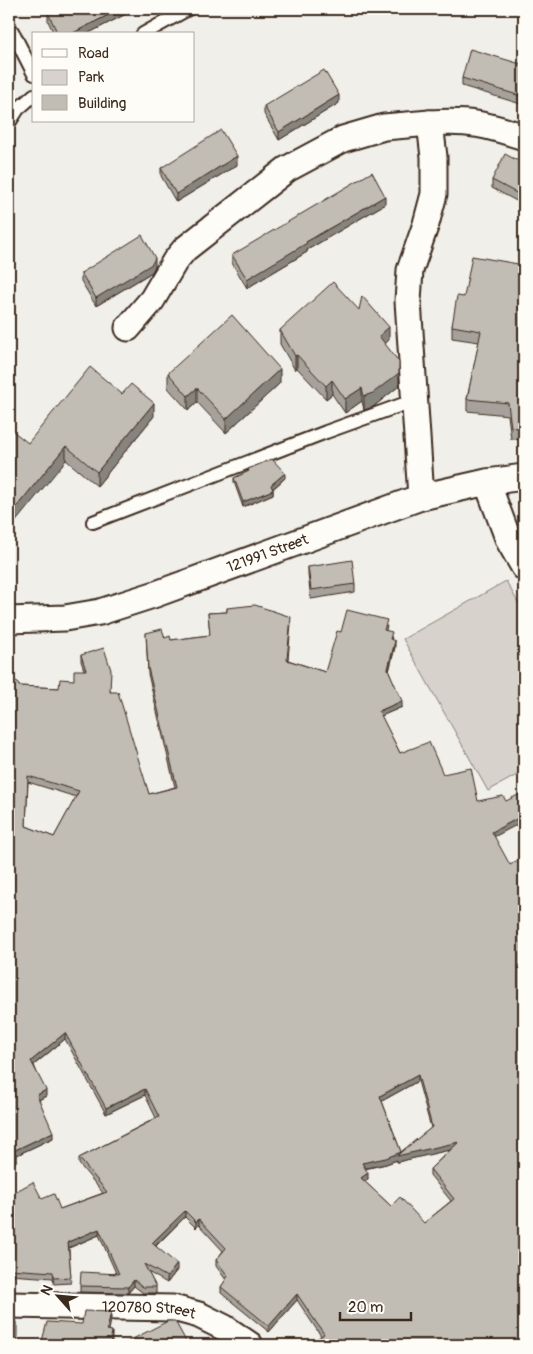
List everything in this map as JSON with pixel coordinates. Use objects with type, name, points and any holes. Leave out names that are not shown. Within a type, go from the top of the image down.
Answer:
[{"type":"street","points":[[128,328],[152,300],[175,261],[185,249],[287,169],[343,139],[384,126],[452,122],[480,124],[524,137]]},
{"type":"street","points":[[421,497],[408,301],[413,258],[426,224],[434,194],[434,157],[430,123]]},
{"type":"street","name":"121991 Street","points":[[9,620],[65,618],[100,612],[156,594],[421,497],[487,482],[524,477]]},
{"type":"street","points":[[487,482],[509,541],[524,567]]},
{"type":"street","name":"120780 Street","points":[[9,1304],[173,1308],[199,1315],[225,1328],[250,1345]]},
{"type":"lane","points":[[147,32],[188,9]]},
{"type":"lane","points":[[12,31],[32,70]]},
{"type":"lane","points":[[9,123],[18,109],[32,97]]},
{"type":"lane","points":[[93,522],[326,432],[415,400]]},
{"type":"green space","points":[[506,581],[524,613],[524,771],[488,791],[403,639]]},
{"type":"building","points":[[57,9],[120,9],[75,32],[57,32],[48,13]]},
{"type":"building","points":[[470,49],[524,65],[524,97],[462,78]]},
{"type":"building","points":[[324,70],[339,95],[279,132],[264,106]]},
{"type":"building","points":[[221,130],[237,156],[176,194],[161,168]]},
{"type":"building","points":[[505,154],[524,164],[524,197],[492,180]]},
{"type":"building","points":[[372,172],[385,196],[247,279],[232,255]]},
{"type":"building","points":[[142,235],[155,258],[152,264],[96,298],[81,273]]},
{"type":"building","points":[[472,256],[524,265],[524,429],[511,427],[508,403],[467,399],[481,331],[452,326],[457,296],[464,297]]},
{"type":"building","points":[[333,282],[359,310],[362,296],[389,327],[379,336],[399,362],[399,373],[373,393],[364,396],[362,388],[345,399],[332,380],[326,386],[297,355],[295,356],[280,330]]},
{"type":"building","points":[[232,315],[280,369],[226,419],[197,388],[188,396],[168,373]]},
{"type":"building","points":[[90,367],[122,394],[131,384],[154,403],[97,472],[66,446],[9,516],[9,428],[28,443]]},
{"type":"building","points":[[272,459],[285,473],[271,485],[273,490],[243,502],[234,478],[249,471],[248,469]]},
{"type":"building","points":[[352,560],[355,584],[311,590],[308,567]]},
{"type":"building","points":[[255,605],[291,617],[287,660],[325,672],[337,631],[341,632],[347,610],[387,620],[384,630],[392,632],[390,639],[395,641],[388,669],[402,701],[379,711],[400,753],[429,742],[443,774],[471,768],[478,801],[503,796],[506,801],[524,792],[524,815],[492,832],[510,865],[524,856],[524,1345],[310,1345],[324,1334],[297,1294],[269,1326],[221,1287],[228,1276],[216,1260],[226,1248],[199,1219],[196,1222],[185,1211],[152,1243],[177,1264],[167,1277],[144,1264],[156,1287],[143,1287],[134,1280],[128,1287],[80,1286],[81,1272],[119,1274],[99,1229],[68,1242],[71,1277],[54,1278],[53,1272],[9,1269],[9,1195],[33,1182],[42,1199],[54,1194],[60,1209],[107,1192],[79,1158],[159,1117],[145,1089],[106,1108],[65,1033],[31,1061],[46,1090],[37,1095],[53,1132],[11,1152],[17,1154],[9,1163],[9,684],[17,681],[19,686],[59,688],[60,679],[74,680],[74,670],[86,670],[81,655],[104,648],[111,670],[110,692],[118,692],[149,794],[177,787],[148,668],[146,633],[162,629],[165,638],[170,636],[171,640],[210,635],[208,613],[227,612],[227,608]],"holes":[[[28,776],[79,791],[54,837],[26,826]],[[418,1075],[432,1127],[401,1152],[380,1096]],[[459,1142],[430,1169],[454,1199],[424,1223],[400,1197],[391,1206],[361,1178],[368,1173],[362,1163],[386,1158],[401,1152],[397,1156]]]},
{"type":"building","points":[[84,1311],[111,1312],[107,1330],[112,1331],[110,1344],[41,1345],[47,1322],[82,1324]]},
{"type":"building","points":[[168,1321],[175,1321],[188,1345],[121,1345]]},
{"type":"building","points":[[9,1322],[17,1322],[17,1345],[9,1345]]}]
